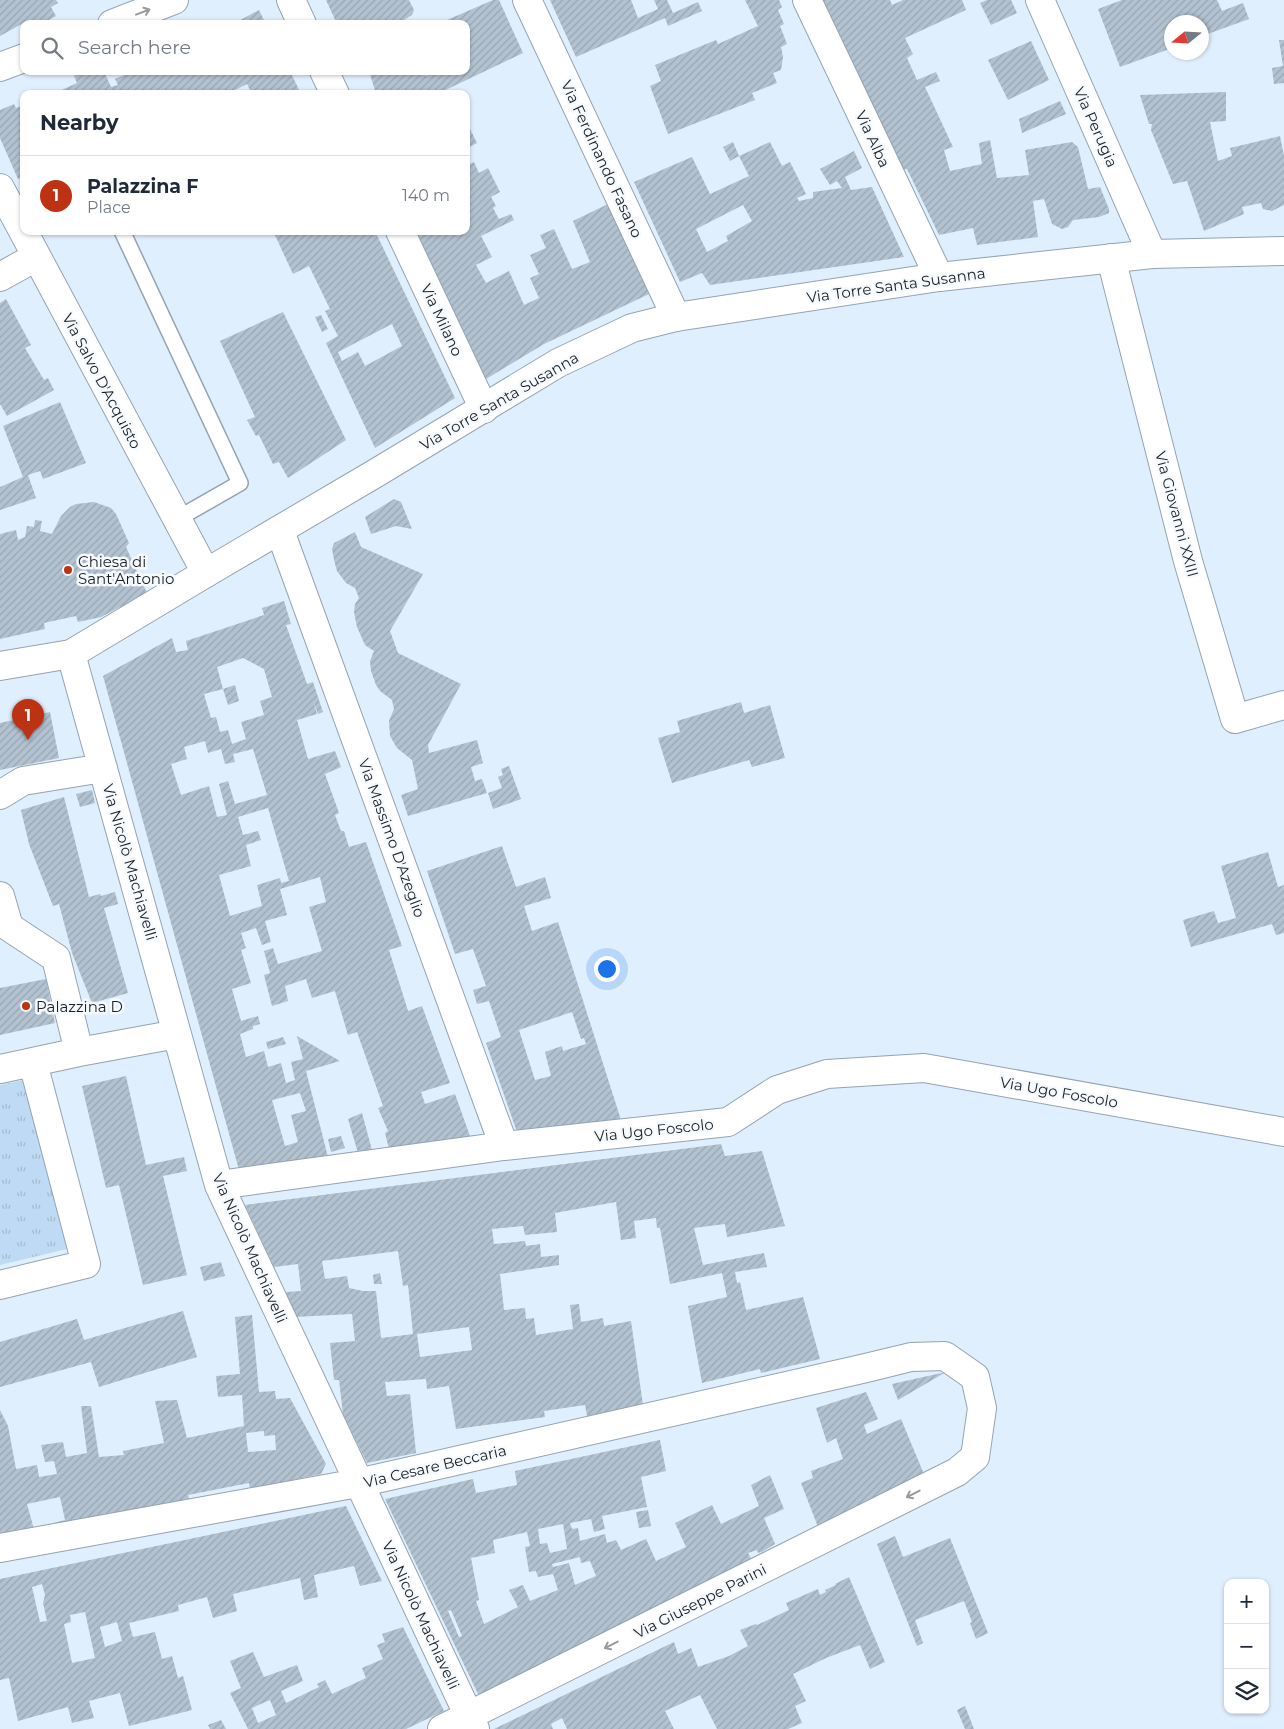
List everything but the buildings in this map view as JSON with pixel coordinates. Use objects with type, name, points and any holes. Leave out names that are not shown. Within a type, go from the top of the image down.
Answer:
[{"type":"street","points":[[122,20],[174,0]]},
{"type":"street","points":[[291,0],[300,20]]},
{"type":"street","name":"Via Ferdinando Fasano","points":[[527,0],[676,317]]},
{"type":"street","name":"Via Alba","points":[[807,0],[939,277]]},
{"type":"street","name":"Via Perugia","points":[[1040,0],[1152,254]]},
{"type":"street","points":[[0,67],[20,60]]},
{"type":"street","points":[[326,75],[333,90]]},
{"type":"street","name":"Via Salvo D'Acquisto","points":[[0,188],[20,222]]},
{"type":"street","name":"Via Salvo D'Acquisto","points":[[26,235],[36,257],[206,573]]},
{"type":"street","name":"Via Milano","points":[[402,235],[484,409]]},
{"type":"street","name":"Via Torre Santa Susanna","points":[[0,666],[71,654],[280,531],[558,363],[632,328],[676,317],[939,277],[1152,254],[1284,251]]},
{"type":"street","points":[[0,277],[36,257]]},
{"type":"street","name":"Via Giovanni XXIII","points":[[1111,258],[1188,561],[1235,719],[1284,705]]},
{"type":"street","name":"Via Massimo D'Azeglio","points":[[280,531],[504,1146]]},
{"type":"street","name":"Via Nicolò Machiavelli","points":[[71,654],[219,1186],[472,1723]]},
{"type":"street","points":[[0,794],[23,781],[103,768]]},
{"type":"street","points":[[0,896],[4,928],[56,958],[79,1052]]},
{"type":"street","points":[[0,1069],[177,1034]]},
{"type":"street","points":[[0,1285],[86,1264],[33,1062]]},
{"type":"street","name":"Via Ugo Foscolo","points":[[219,1186],[504,1146],[728,1122],[777,1090],[827,1074],[924,1068],[1284,1132]]},
{"type":"street","name":"Via Cesare Beccaria","points":[[0,1548],[358,1483],[866,1368],[911,1356],[945,1356],[975,1377],[982,1408],[975,1457],[957,1472]]},
{"type":"street","name":"Via Giuseppe Parini","points":[[442,1729],[472,1723],[957,1472]]},
{"type":"lane","points":[[124,235],[240,483],[177,519]]},
{"type":"green space","points":[[28,1079],[67,1249],[0,1265],[0,1085]]},
{"type":"place","name":"Chiesa di Sant'Antonio","points":[[68,570]]},
{"type":"place","name":"Palazzina F","points":[[28,740]]},
{"type":"place","name":"Palazzina D","points":[[26,1006]]}]
